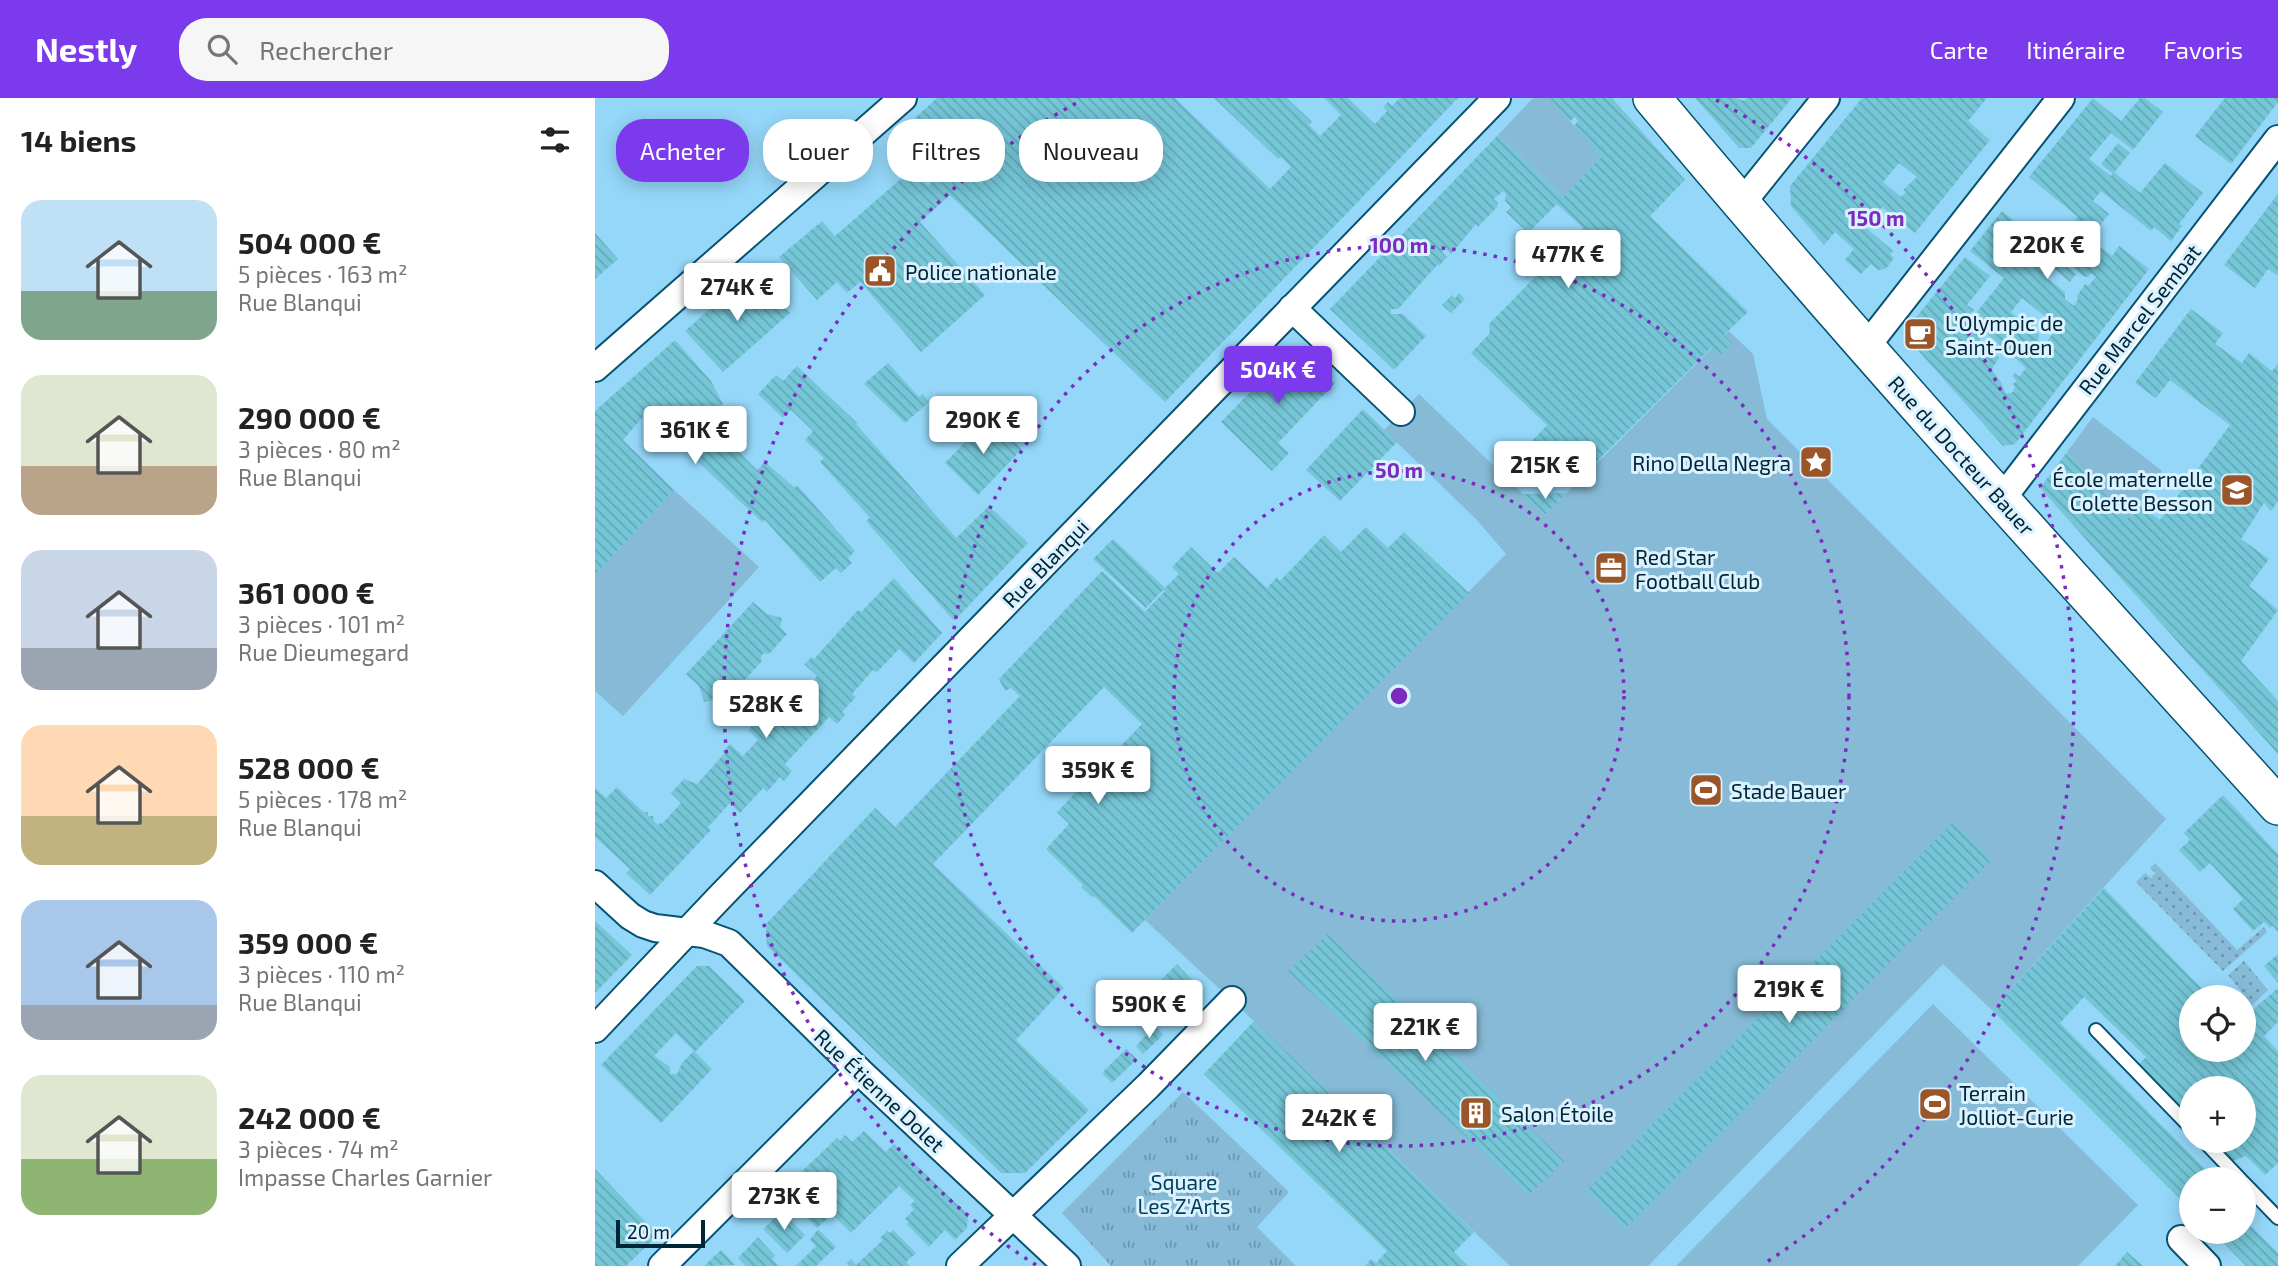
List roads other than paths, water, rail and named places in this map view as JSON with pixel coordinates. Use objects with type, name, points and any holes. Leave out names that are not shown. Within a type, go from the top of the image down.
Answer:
[{"type":"main road","name":"Rue du Docteur Bauer","points":[[1652,98],[1741,204],[2001,500],[2278,806]]},
{"type":"street","points":[[595,368],[903,98]]},
{"type":"street","name":"Rue Blanqui","points":[[595,1029],[685,933],[1497,98]]},
{"type":"street","points":[[1741,204],[1826,98]]},
{"type":"street","points":[[1866,347],[2061,98]]},
{"type":"street","name":"Rue Marcel Sembat","points":[[2001,500],[2278,139]]},
{"type":"street","points":[[1292,308],[1401,412]]},
{"type":"street","name":"Rue Étienne Dolet","points":[[595,884],[630,916],[643,924],[704,934],[729,943],[858,1070],[1067,1266]]},
{"type":"street","points":[[960,1266],[1148,1086],[1232,1000]]},
{"type":"street","points":[[663,1266],[858,1070]]},
{"type":"street","points":[[2186,1244],[2207,1266]]},
{"type":"lane","points":[[2096,1030],[2179,1116]]},
{"type":"lane","points":[[2215,1153],[2229,1167]]},
{"type":"lane","points":[[2256,1195],[2278,1218]]},
{"type":"place","name":"Police nationale","points":[[880,271]]},
{"type":"place","name":"L'Olympic de Saint-Ouen","points":[[1920,334]]},
{"type":"place","name":"Rino Della Negra","points":[[1816,462]]},
{"type":"place","name":"École maternelle Colette Besson","points":[[2237,490]]},
{"type":"place","name":"Red Star Football Club","points":[[1611,568]]},
{"type":"place","name":"Stade Bauer","points":[[1706,790]]},
{"type":"place","name":"Terrain Jolliot-Curie","points":[[1935,1104]]},
{"type":"place","name":"Salon Étoile","points":[[1476,1113]]},
{"type":"park label","name":"Square Les Z'Arts","points":[[1184,1193]]}]
